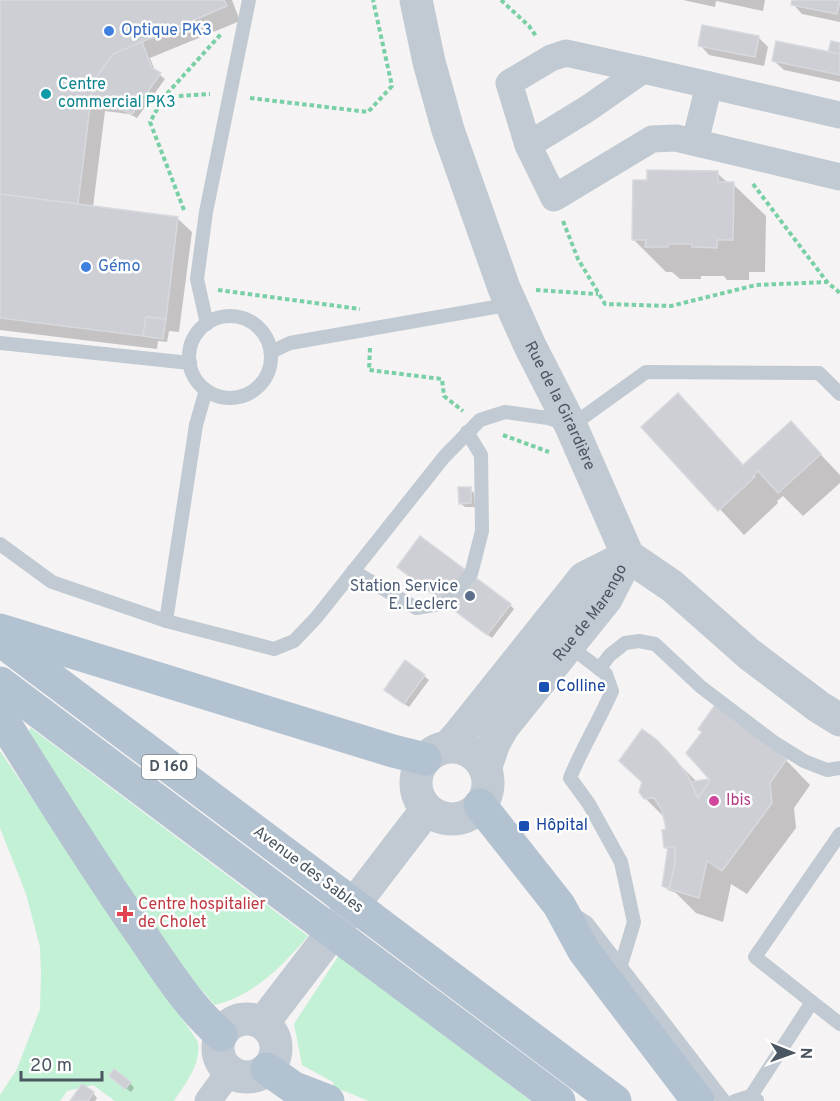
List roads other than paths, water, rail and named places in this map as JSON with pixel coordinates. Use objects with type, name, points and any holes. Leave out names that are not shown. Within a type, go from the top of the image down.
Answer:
[{"type":"main road","points":[[0,630],[393,752],[436,753]]},
{"type":"main road","name":"Avenue des Sables","points":[[0,640],[615,1101]]},
{"type":"main road","name":"Avenue des Sables","points":[[0,683],[559,1101]]},
{"type":"main road","points":[[0,716],[107,885],[182,992],[203,1019],[221,1035]]},
{"type":"main road","points":[[480,805],[560,905],[584,951],[698,1101]]},
{"type":"main road","points":[[267,1069],[294,1088],[328,1101]]},
{"type":"street","name":"Rue de la Girardière","points":[[416,0],[429,62],[448,130],[508,296],[530,346],[571,426],[628,556]]},
{"type":"street","points":[[840,115],[566,53],[551,58],[509,83],[528,145],[554,198],[652,139],[676,138],[840,177]]},
{"type":"street","points":[[528,145],[587,110],[643,70]]},
{"type":"street","points":[[695,142],[709,85]]},
{"type":"street","points":[[628,556],[672,586],[749,654],[819,707],[840,720]]},
{"type":"street","name":"Rue de Marengo","points":[[480,805],[488,787],[485,769],[502,727],[606,599],[628,556]]},
{"type":"street","name":"Rue de Marengo","points":[[427,808],[420,800],[416,790],[419,768],[461,732],[584,578],[628,556]]},
{"type":"street","points":[[436,753],[459,747],[470,751],[485,769]]},
{"type":"street","points":[[263,1023],[427,808],[437,816],[448,819],[460,818],[471,813],[480,805]]},
{"type":"street","points":[[244,1019],[254,1019],[263,1023],[270,1029],[276,1045],[273,1062],[267,1069],[253,1077],[237,1075],[230,1071],[220,1058],[218,1050],[221,1035],[235,1022],[244,1019]]},
{"type":"street","points":[[208,1101],[230,1071]]},
{"type":"lane","points":[[207,324],[197,279],[206,212],[249,0]]},
{"type":"lane","points":[[271,351],[290,343],[370,329],[508,296]]},
{"type":"lane","points":[[232,316],[246,319],[258,327],[267,338],[271,351],[271,365],[266,378],[257,389],[245,396],[231,399],[218,397],[198,383],[190,363],[189,352],[198,332],[207,324],[218,318],[232,316]]},
{"type":"lane","points":[[0,343],[190,363]]},
{"type":"lane","points":[[0,544],[52,582],[166,621],[274,649],[294,641],[316,618],[444,457],[480,420],[505,412],[548,418],[571,426],[646,372],[819,372],[840,394]]},
{"type":"lane","points":[[166,621],[196,425],[206,390]]},
{"type":"lane","points":[[353,571],[416,608],[446,603],[471,573],[482,531],[481,454],[467,432]]},
{"type":"lane","points":[[599,669],[624,643],[639,641],[655,644],[701,687],[775,743],[804,761],[827,770],[840,768]]},
{"type":"lane","points":[[567,645],[606,674],[612,691],[603,714],[581,751],[570,778],[589,804],[621,862],[634,922],[621,965]]},
{"type":"lane","points":[[840,834],[754,957],[840,1024]]},
{"type":"lane","points":[[560,905],[587,923],[724,1101]]},
{"type":"lane","points":[[735,1101],[755,1099],[812,1002]]},
{"type":"place","name":"Optique PK3","points":[[109,31]]},
{"type":"place","name":"Centre commercial PK3","points":[[46,94]]},
{"type":"place","name":"Gémo","points":[[86,267]]},
{"type":"place","name":"Station Service E. Leclerc","points":[[470,596]]},
{"type":"place","name":"Colline","points":[[544,687]]},
{"type":"place","name":"Ibis","points":[[714,801]]},
{"type":"place","name":"Hôpital","points":[[524,826]]},
{"type":"place","name":"Centre hospitalier de Cholet","points":[[125,914]]}]
